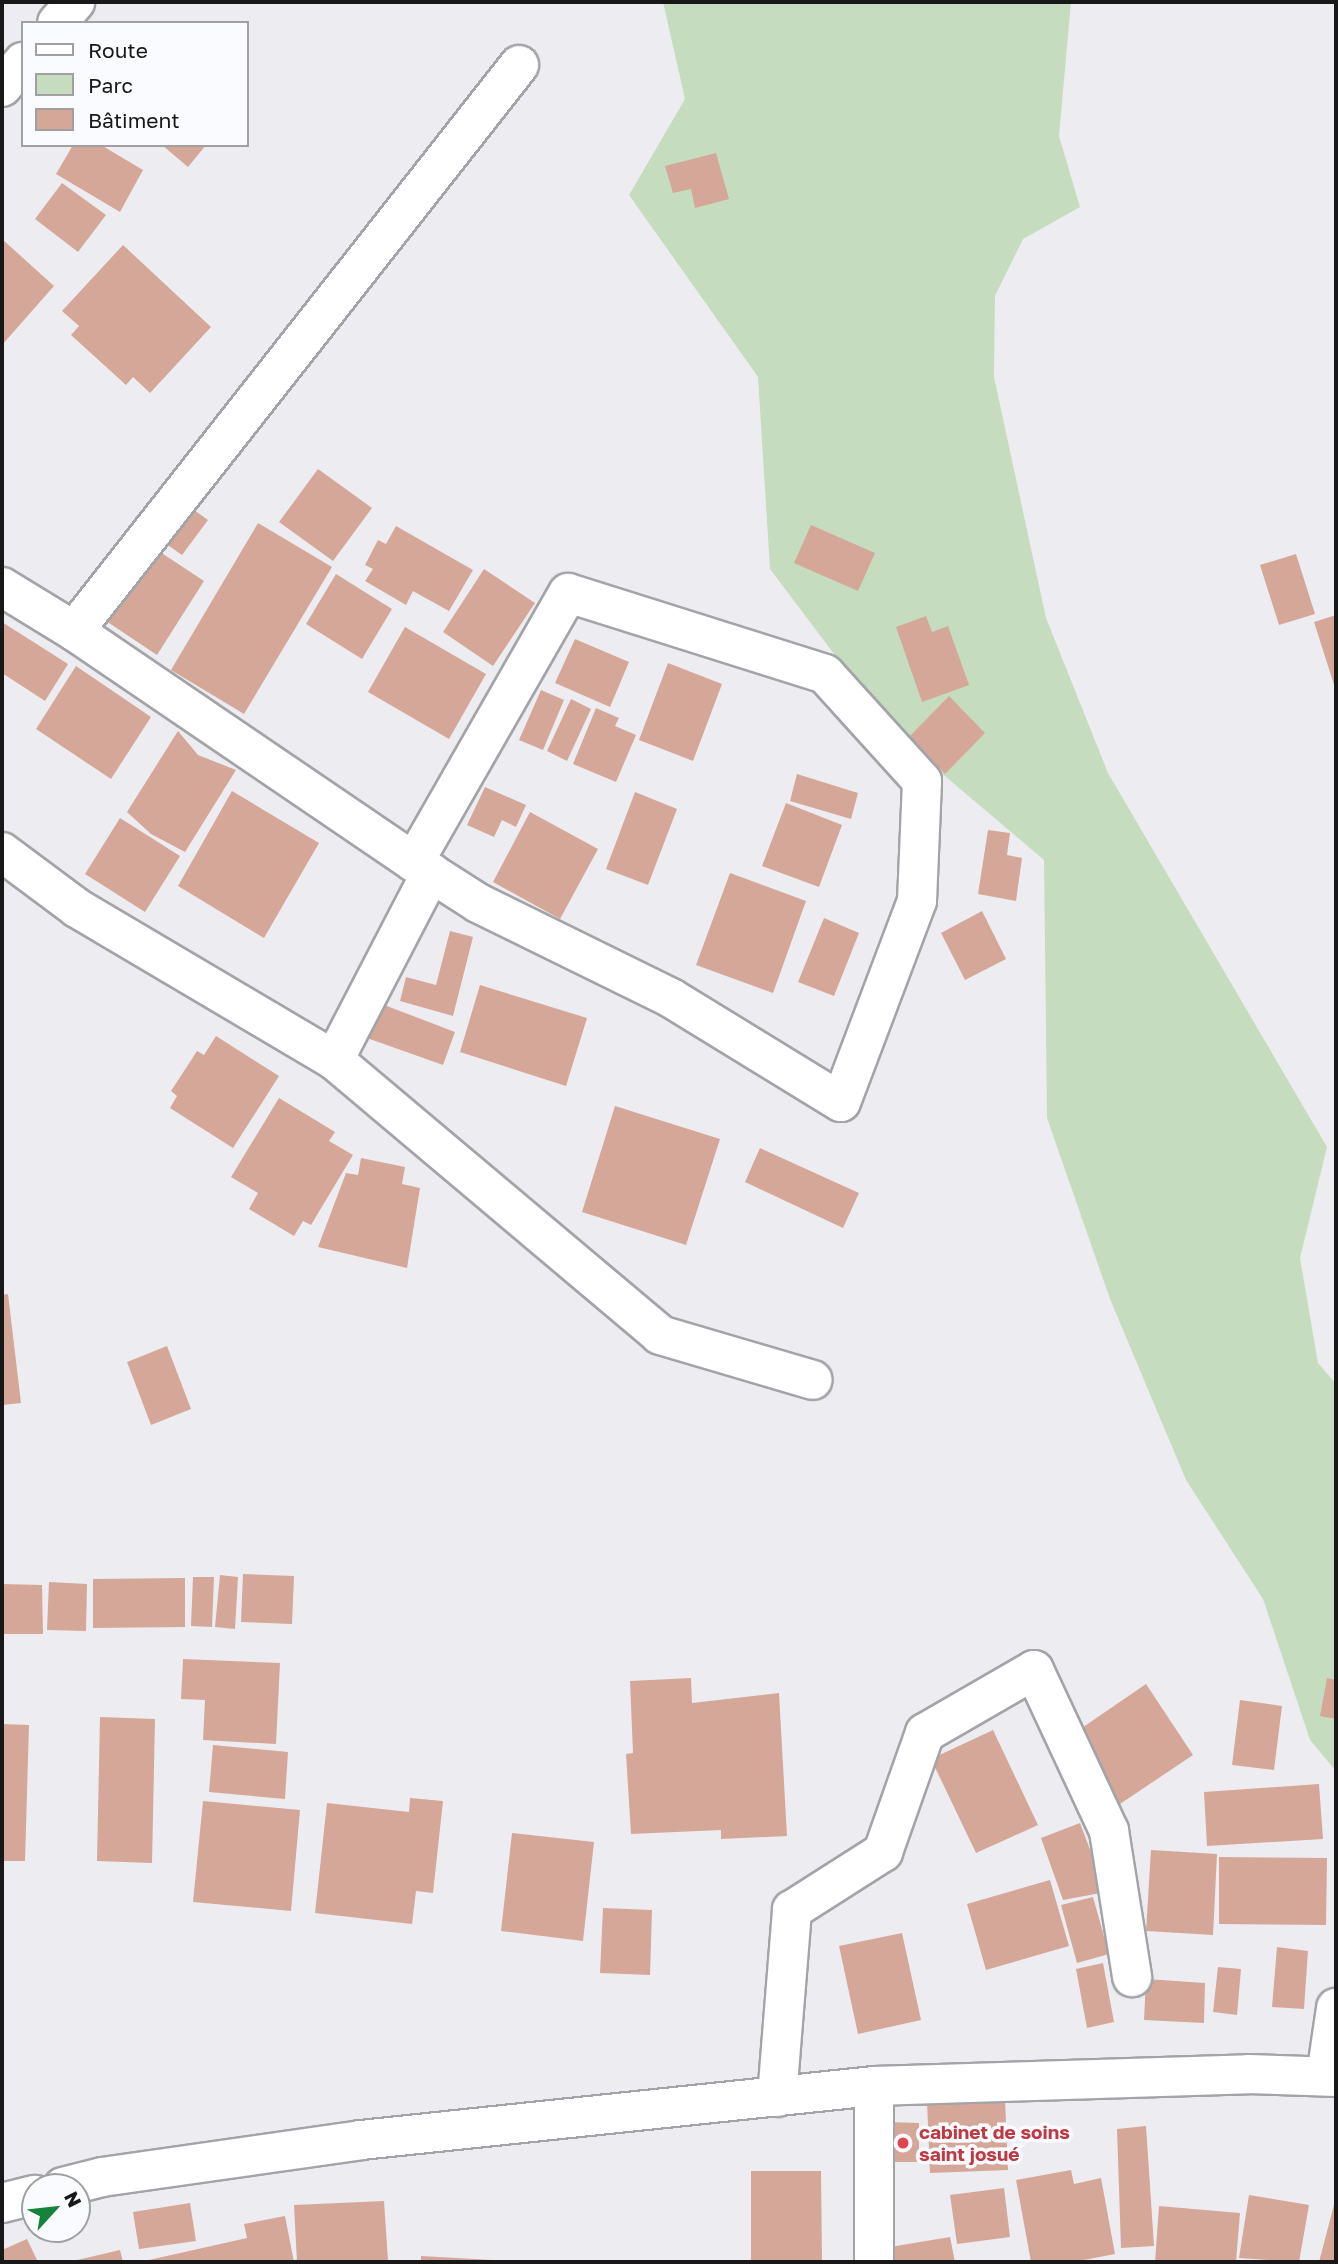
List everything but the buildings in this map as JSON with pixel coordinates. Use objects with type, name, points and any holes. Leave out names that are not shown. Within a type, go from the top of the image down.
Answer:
[{"type":"street","points":[[59,21],[75,2]]},
{"type":"street","points":[[2,87],[21,64]]},
{"type":"street","points":[[74,631],[519,65]]},
{"type":"street","points":[[2,587],[74,631],[422,867],[478,903],[671,998],[841,1101],[918,901],[922,781],[825,674],[568,593],[422,867],[334,1060]]},
{"type":"street","points":[[2,852],[77,908],[334,1060],[660,1335],[813,1380]]},
{"type":"street","points":[[777,2097],[792,1909],[883,1852],[925,1733],[1034,1670],[1108,1831],[1132,1977]]},
{"type":"street","points":[[91,2180],[361,2140],[874,2086],[1249,2074],[1331,2076],[1336,2008]]},
{"type":"street","points":[[874,2086],[874,2262]]},
{"type":"street","points":[[2,2203],[21,2198]]},
{"type":"green space","points":[[663,2],[1071,2],[1059,136],[1080,207],[1023,239],[995,296],[994,377],[1046,618],[1108,773],[1327,1147],[1300,1258],[1318,1363],[1336,1384],[1336,1771],[1310,1740],[1263,1599],[1186,1480],[1110,1299],[1047,1118],[1044,860],[893,732],[770,569],[758,377],[629,195],[685,99]]},
{"type":"place","name":"cabinet de soins saint josué","points":[[903,2143]]}]
